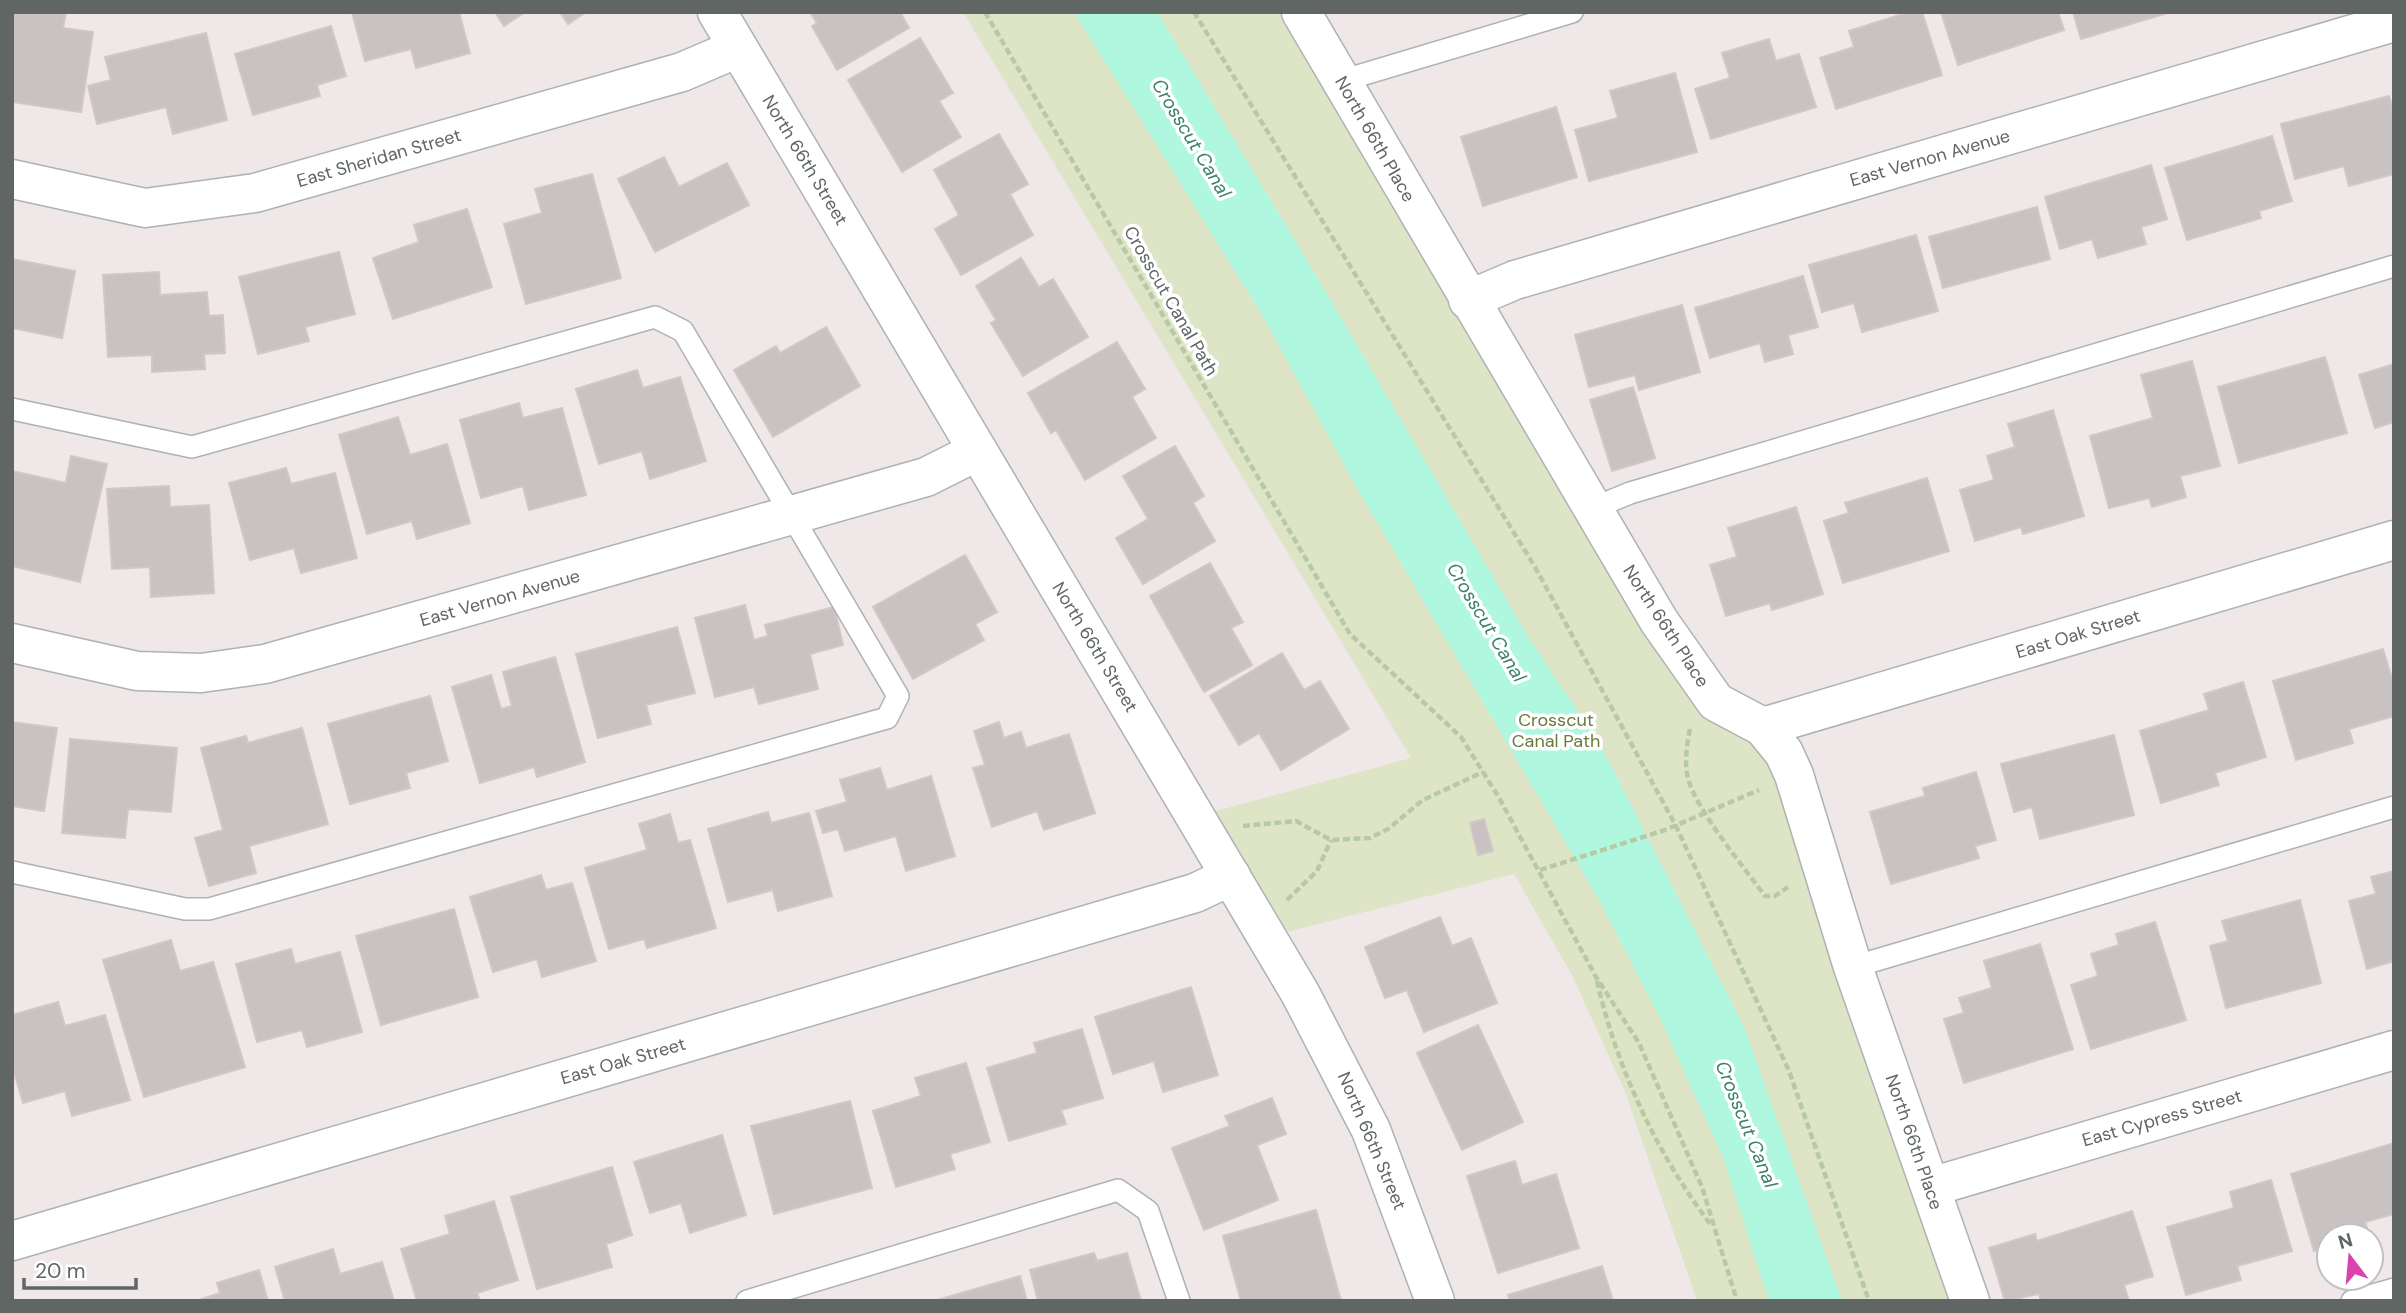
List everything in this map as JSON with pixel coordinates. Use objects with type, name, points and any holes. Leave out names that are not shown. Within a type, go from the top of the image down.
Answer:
[{"type":"street","name":"North 66th Street","points":[[717,12],[1210,839],[1334,1055],[1371,1130],[1435,1301]]},
{"type":"street","name":"North 66th Place","points":[[1300,12],[1659,621],[1716,702],[1763,727],[1784,753],[1794,775],[1853,967],[1970,1301]]},
{"type":"street","name":"East Vernon Avenue","points":[[1468,300],[1528,276],[2394,22]]},
{"type":"street","name":"East Sheridan Street","points":[[12,180],[145,208],[255,193],[682,72],[738,48]]},
{"type":"street","name":"East Vernon Avenue","points":[[12,643],[137,671],[201,673],[265,664],[926,477],[978,452]]},
{"type":"street","name":"East Oak Street","points":[[1763,727],[2394,540]]},
{"type":"street","name":"East Oak Street","points":[[12,1241],[1195,893],[1231,876]]},
{"type":"street","name":"East Cypress Street","points":[[1931,1187],[2394,1050]]},
{"type":"lane","points":[[1341,81],[1572,12]]},
{"type":"lane","points":[[1594,508],[1630,493],[2394,266]]},
{"type":"lane","points":[[12,409],[192,447],[655,317],[683,331],[794,515],[898,696],[887,718],[209,909],[185,909],[12,872]]},
{"type":"lane","points":[[1853,967],[2394,807]]},
{"type":"lane","points":[[747,1301],[1118,1190],[1148,1211],[1179,1301]]},
{"type":"lane","points":[[2352,1301],[2394,1289]]},
{"type":"path","name":"Crosscut Canal Path","points":[[985,12],[1350,634],[1461,737],[1483,772],[1540,870],[1596,977],[1639,1043],[1692,1163],[1737,1301]]},
{"type":"path","points":[[1194,12],[1535,567],[1676,826],[1789,1071],[1869,1301]]},
{"type":"path","points":[[1716,702],[1691,726],[1687,743],[1688,778],[1707,814],[1765,896],[1788,890],[1789,882]]},
{"type":"path","points":[[1210,839],[1248,825],[1296,821],[1331,840],[1370,838],[1388,829],[1423,800],[1483,772]]},
{"type":"path","points":[[1540,870],[1676,826],[1764,787]]},
{"type":"path","points":[[1757,790],[1763,802]]},
{"type":"path","points":[[1258,922],[1282,905],[1317,871],[1331,840]]},
{"type":"path","name":"Crosscut Canal Path","points":[[1596,977],[1618,1055],[1654,1136],[1682,1187],[1713,1228]]},
{"type":"green space","name":"Crosscut Canal Path","points":[[963,12],[1301,12],[1659,621],[1763,727],[1970,1301],[1697,1301],[1626,1094],[1572,975],[1514,874],[1267,937],[1194,817],[1411,758]]},
{"type":"water","name":"Crosscut Canal","points":[[1074,12],[1157,12],[1307,260],[1532,643],[1601,746],[1744,1027],[1842,1301],[1769,1301],[1723,1157],[1660,1018],[1598,898],[1357,488],[1261,313]]},
{"type":"building","points":[[12,12],[66,12],[63,28],[93,32],[81,112],[12,102]]},
{"type":"building","points":[[352,12],[459,12],[470,53],[416,68],[411,49],[365,61]]},
{"type":"building","points":[[495,12],[525,12],[504,26]]},
{"type":"building","points":[[560,12],[586,12],[568,24]]},
{"type":"building","points":[[810,12],[900,12],[909,28],[837,70],[812,26],[817,23]]},
{"type":"building","points":[[1909,12],[1922,12],[1942,75],[1836,109],[1820,58],[1854,47],[1849,31]]},
{"type":"building","points":[[1941,12],[2058,12],[2064,30],[1958,65]]},
{"type":"building","points":[[2073,12],[2171,12],[2081,39]]},
{"type":"building","points":[[331,26],[346,76],[317,85],[320,96],[253,115],[235,54]]},
{"type":"building","points":[[206,33],[227,120],[173,134],[166,107],[97,124],[88,86],[111,80],[105,57]]},
{"type":"building","points":[[920,38],[953,93],[939,101],[961,137],[902,172],[848,80]]},
{"type":"building","points":[[1769,39],[1776,61],[1799,54],[1816,107],[1711,139],[1695,89],[1730,78],[1722,53]]},
{"type":"building","points":[[1675,73],[1697,152],[1589,181],[1575,130],[1618,118],[1610,91]]},
{"type":"building","points":[[2389,96],[2394,113],[2394,174],[2349,186],[2344,166],[2295,179],[2281,124]]},
{"type":"building","points":[[1556,107],[1577,177],[1483,206],[1461,137]]},
{"type":"building","points":[[999,134],[1028,184],[1010,194],[1033,235],[961,275],[935,229],[959,215],[934,170]]},
{"type":"building","points":[[2272,136],[2292,201],[2259,211],[2261,218],[2187,240],[2165,168]]},
{"type":"building","points":[[664,157],[679,187],[727,163],[749,205],[655,252],[618,179]]},
{"type":"building","points":[[2151,165],[2167,219],[2141,227],[2146,244],[2098,258],[2092,239],[2060,249],[2045,197]]},
{"type":"building","points":[[592,174],[621,278],[526,304],[504,224],[542,213],[535,189]]},
{"type":"building","points":[[2037,207],[2050,259],[1943,288],[1929,237]]},
{"type":"building","points":[[467,209],[492,287],[393,319],[373,258],[419,242],[414,225]]},
{"type":"building","points":[[1916,235],[1938,311],[1862,332],[1854,303],[1822,312],[1809,265]]},
{"type":"building","points":[[339,252],[355,314],[305,327],[309,341],[258,354],[239,277]]},
{"type":"building","points":[[1021,258],[1039,287],[1053,279],[1088,337],[1023,376],[991,323],[996,320],[976,286]]},
{"type":"building","points":[[12,259],[75,271],[62,338],[12,328]]},
{"type":"building","points":[[159,272],[160,295],[207,292],[209,316],[223,315],[225,353],[204,354],[205,369],[152,372],[152,355],[108,357],[103,275]]},
{"type":"building","points":[[1803,276],[1818,327],[1788,335],[1793,354],[1765,362],[1760,343],[1710,358],[1695,308]]},
{"type":"building","points":[[1682,305],[1700,372],[1639,390],[1635,375],[1589,387],[1575,335]]},
{"type":"building","points":[[826,327],[860,386],[773,437],[734,370],[776,346],[780,353]]},
{"type":"building","points":[[1117,342],[1145,389],[1132,397],[1156,438],[1085,480],[1056,430],[1051,433],[1028,393]]},
{"type":"building","points":[[2325,357],[2347,433],[2239,463],[2218,387]]},
{"type":"building","points":[[2192,361],[2220,466],[2180,476],[2186,497],[2152,507],[2149,498],[2109,508],[2090,436],[2153,418],[2141,375]]},
{"type":"building","points":[[2394,364],[2394,422],[2375,428],[2359,375]]},
{"type":"building","points":[[637,370],[643,388],[680,377],[706,461],[650,479],[642,451],[599,464],[576,389]]},
{"type":"building","points":[[1633,387],[1655,458],[1612,471],[1590,400]]},
{"type":"building","points":[[519,403],[523,418],[562,408],[586,495],[529,510],[523,486],[481,498],[460,420]]},
{"type":"building","points":[[2053,410],[2084,516],[2023,534],[2021,527],[1975,541],[1960,490],[1994,480],[1987,456],[2015,447],[2008,424]]},
{"type":"building","points":[[398,417],[410,455],[447,444],[470,523],[417,539],[412,521],[367,534],[339,435]]},
{"type":"building","points":[[1175,446],[1204,496],[1193,503],[1215,541],[1143,584],[1116,538],[1148,519],[1123,476]]},
{"type":"building","points":[[71,456],[107,464],[80,582],[12,566],[12,471],[66,483]]},
{"type":"building","points":[[286,468],[291,484],[335,473],[357,558],[301,573],[294,548],[250,560],[229,483]]},
{"type":"building","points":[[1927,478],[1949,551],[1843,583],[1824,521],[1849,513],[1845,503]]},
{"type":"building","points":[[169,486],[170,507],[209,505],[214,593],[151,597],[150,567],[112,569],[107,489]]},
{"type":"building","points":[[1796,507],[1823,594],[1772,610],[1770,603],[1726,616],[1710,565],[1737,557],[1728,528]]},
{"type":"building","points":[[965,555],[997,612],[975,624],[984,640],[913,679],[873,607]]},
{"type":"building","points":[[1210,563],[1243,622],[1231,628],[1252,665],[1204,692],[1150,596]]},
{"type":"building","points":[[745,605],[754,640],[768,636],[765,625],[834,607],[843,645],[810,654],[818,689],[759,704],[754,687],[715,697],[695,618]]},
{"type":"building","points":[[677,627],[695,693],[646,705],[651,724],[598,738],[576,654]]},
{"type":"building","points":[[2383,649],[2394,686],[2394,716],[2349,729],[2353,743],[2296,760],[2273,681]]},
{"type":"building","points":[[1282,653],[1304,690],[1320,681],[1349,729],[1281,770],[1259,733],[1239,745],[1210,696]]},
{"type":"building","points":[[555,657],[585,762],[537,777],[534,767],[480,783],[452,687],[491,675],[501,709],[512,706],[503,672]]},
{"type":"building","points":[[2243,682],[2266,757],[2215,773],[2219,785],[2161,803],[2140,731],[2209,710],[2204,694]]},
{"type":"building","points":[[430,696],[448,761],[406,773],[410,788],[350,804],[328,724]]},
{"type":"building","points":[[12,722],[57,728],[44,811],[12,806]]},
{"type":"building","points":[[999,722],[1004,738],[1021,732],[1026,748],[1069,734],[1095,813],[1044,830],[1037,811],[992,827],[973,768],[985,765],[974,731]]},
{"type":"building","points":[[302,728],[328,824],[249,846],[256,873],[209,886],[195,838],[223,830],[201,748],[246,736],[248,743]]},
{"type":"building","points":[[2114,735],[2134,815],[2040,839],[2032,807],[2014,812],[2001,764]]},
{"type":"building","points":[[70,739],[177,748],[171,812],[128,809],[125,838],[62,833]]},
{"type":"building","points":[[880,768],[887,790],[931,776],[955,856],[906,871],[896,836],[845,851],[838,829],[823,833],[816,811],[847,802],[840,780]]},
{"type":"building","points":[[1976,772],[1996,840],[1975,846],[1979,858],[1891,884],[1870,812],[1925,796],[1923,788]]},
{"type":"building","points":[[768,812],[771,823],[809,813],[832,896],[778,911],[773,890],[728,902],[708,829]]},
{"type":"building","points":[[670,814],[678,843],[690,840],[716,928],[647,948],[644,939],[609,949],[585,868],[647,850],[639,824]]},
{"type":"building","points":[[1484,819],[1493,851],[1478,855],[1470,823]]},
{"type":"building","points":[[2394,871],[2394,961],[2367,969],[2349,901],[2376,894],[2371,877]]},
{"type":"building","points":[[541,875],[546,890],[572,883],[596,961],[542,977],[537,959],[493,972],[470,897]]},
{"type":"building","points":[[2300,900],[2321,983],[2226,1008],[2210,946],[2228,941],[2222,921]]},
{"type":"building","points":[[454,909],[478,997],[381,1025],[356,936]]},
{"type":"building","points":[[1440,917],[1452,946],[1471,938],[1497,1003],[1424,1032],[1407,990],[1385,998],[1365,947]]},
{"type":"building","points":[[2155,922],[2186,1020],[2091,1049],[2071,985],[2098,976],[2091,954],[2119,945],[2116,934]]},
{"type":"building","points":[[171,940],[180,971],[213,962],[245,1067],[144,1097],[103,960]]},
{"type":"building","points":[[2040,944],[2073,1049],[1964,1083],[1944,1019],[1964,1013],[1959,998],[1992,988],[1984,961]]},
{"type":"building","points":[[291,949],[295,964],[340,952],[362,1032],[307,1047],[302,1030],[257,1042],[236,964]]},
{"type":"building","points":[[1191,987],[1218,1075],[1163,1092],[1154,1061],[1113,1074],[1095,1017]]},
{"type":"building","points":[[58,1002],[65,1026],[105,1015],[130,1100],[72,1116],[65,1091],[23,1103],[12,1065],[12,1015]]},
{"type":"building","points":[[1478,1025],[1523,1122],[1462,1150],[1417,1053]]},
{"type":"building","points":[[1082,1029],[1103,1098],[1061,1110],[1066,1124],[1009,1141],[987,1068],[1037,1053],[1034,1043]]},
{"type":"building","points":[[966,1063],[990,1142],[950,1154],[955,1169],[896,1187],[873,1111],[921,1096],[915,1078]]},
{"type":"building","points":[[1272,1098],[1286,1134],[1257,1145],[1278,1200],[1204,1230],[1172,1148],[1230,1126],[1225,1116]]},
{"type":"building","points":[[850,1101],[872,1188],[774,1214],[751,1126]]},
{"type":"building","points":[[722,1135],[746,1215],[690,1233],[681,1203],[650,1213],[634,1162]]},
{"type":"building","points":[[2394,1143],[2394,1214],[2365,1222],[2315,1222],[2314,1251],[2291,1174]]},
{"type":"building","points":[[1515,1161],[1522,1185],[1556,1174],[1579,1248],[1498,1273],[1467,1176]]},
{"type":"building","points":[[612,1167],[632,1235],[606,1244],[612,1267],[537,1289],[511,1197]]},
{"type":"building","points":[[2271,1180],[2292,1251],[2237,1266],[2241,1280],[2186,1295],[2167,1227],[2234,1208],[2230,1192]]},
{"type":"building","points":[[494,1201],[518,1280],[477,1293],[480,1301],[417,1301],[401,1249],[450,1234],[445,1216]]},
{"type":"building","points":[[1316,1210],[1341,1301],[1241,1301],[1223,1236]]},
{"type":"building","points":[[2132,1211],[2153,1276],[2124,1285],[2129,1301],[2041,1301],[2039,1294],[2005,1301],[1989,1248],[2035,1234],[2037,1241]]},
{"type":"building","points":[[333,1249],[340,1274],[382,1262],[394,1301],[285,1301],[275,1267]]},
{"type":"building","points":[[1094,1253],[1097,1261],[1127,1253],[1141,1301],[1038,1301],[1030,1270]]},
{"type":"building","points":[[1602,1266],[1613,1301],[1510,1301],[1508,1295]]},
{"type":"building","points":[[259,1270],[268,1301],[196,1301],[220,1293],[217,1283]]},
{"type":"building","points":[[1020,1276],[1027,1301],[934,1301]]}]
